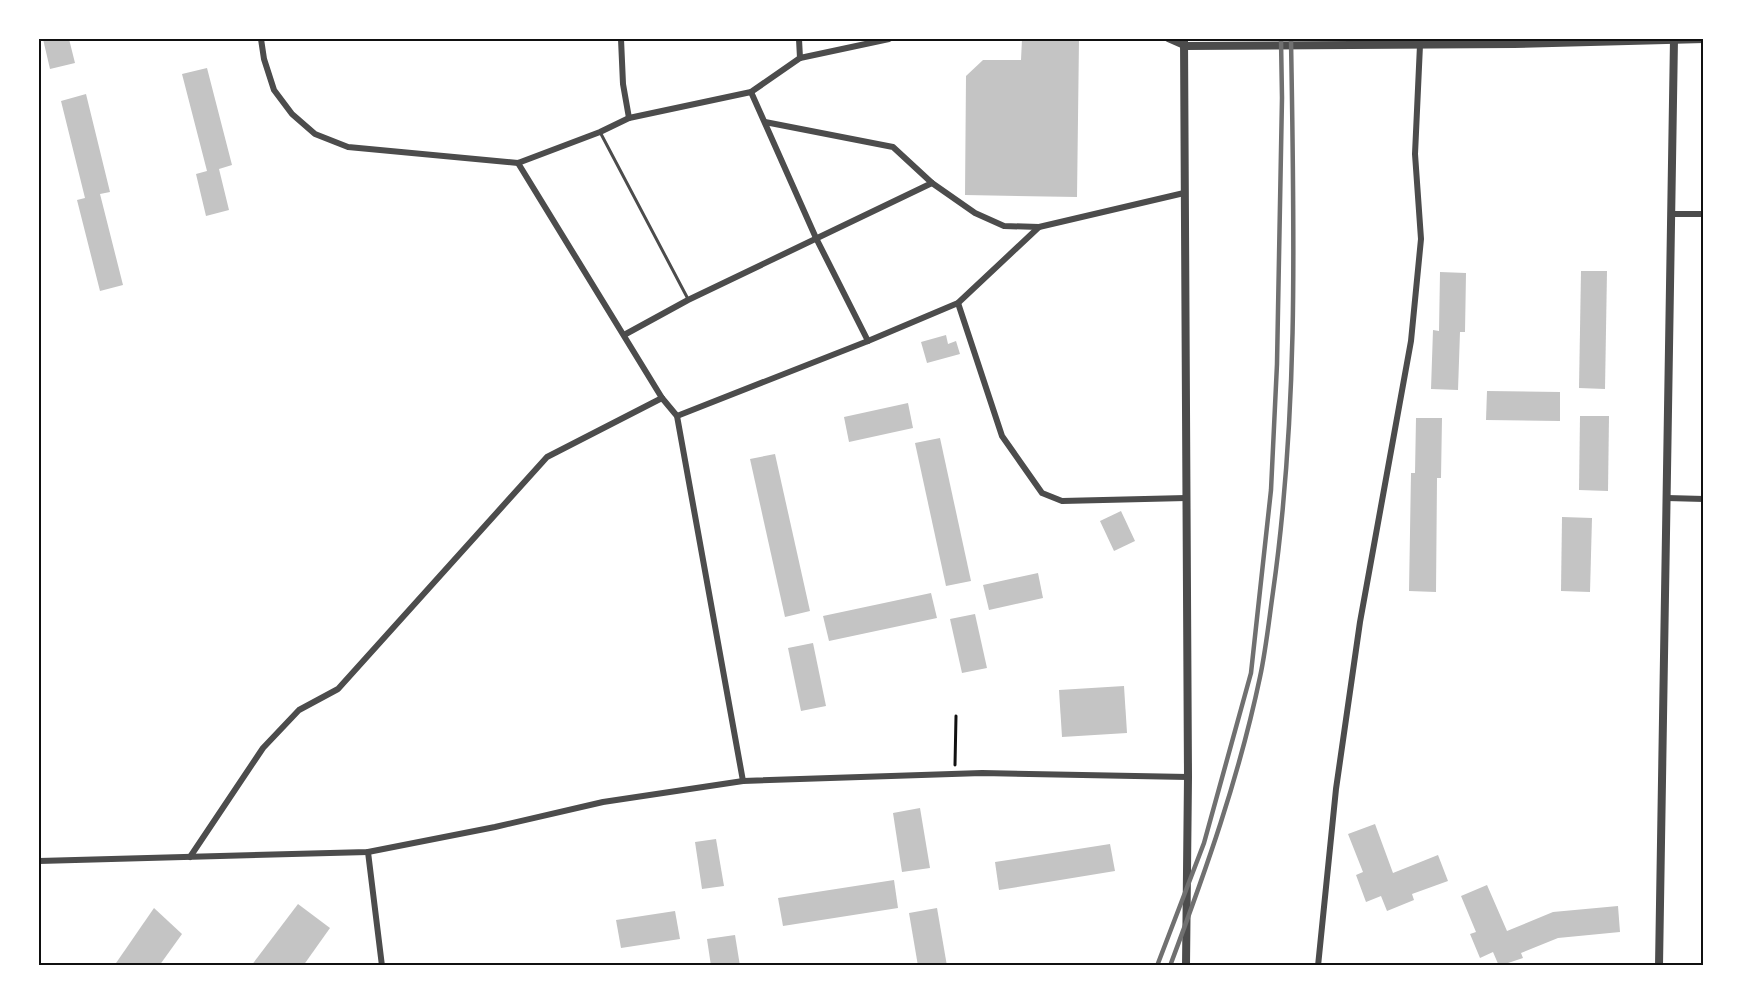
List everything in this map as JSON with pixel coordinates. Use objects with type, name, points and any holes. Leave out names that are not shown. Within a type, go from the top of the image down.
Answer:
[{"type":"street","points":[[261,39],[274,90],[291,114],[315,134],[348,147],[518,163],[600,132],[629,118],[751,92],[800,58],[889,39]]},
{"type":"street","points":[[621,39],[623,84],[629,118]]},
{"type":"street","points":[[800,39],[800,58]]},
{"type":"street","points":[[1168,39],[1184,42],[1420,45],[1514,41],[1704,39]]},
{"type":"street","points":[[1659,966],[1674,39]]},
{"type":"street","points":[[1184,42],[1188,777],[1186,966]]},
{"type":"street","points":[[1318,966],[1336,789],[1359,633],[1411,341],[1421,239],[1415,154],[1420,45]]},
{"type":"street","points":[[751,92],[816,238],[868,341]]},
{"type":"street","points":[[765,122],[893,147],[932,183],[975,213],[1004,226],[1039,227],[1184,193]]},
{"type":"street","points":[[518,163],[662,398],[678,416],[743,781]]},
{"type":"street","points":[[624,335],[688,300],[932,183]]},
{"type":"street","points":[[1671,214],[1704,214]]},
{"type":"street","points":[[678,416],[958,303],[1039,227]]},
{"type":"street","points":[[958,303],[1002,435],[1042,493],[1062,501],[1186,498]]},
{"type":"street","points":[[190,857],[263,748],[299,710],[338,689],[547,457],[662,398]]},
{"type":"street","points":[[1667,498],[1704,500]]},
{"type":"street","points":[[39,861],[368,852],[495,827],[603,802],[743,781],[954,774],[1188,777]]},
{"type":"street","points":[[368,852],[382,966]]},
{"type":"lane","points":[[600,132],[688,300]]},
{"type":"path","points":[[954,774],[956,716]]},
{"type":"building","points":[[43,39],[69,39],[75,63],[50,69]]},
{"type":"building","points":[[1022,39],[1079,39],[1077,197],[965,195],[966,76],[983,60],[1021,60]]},
{"type":"building","points":[[207,68],[232,165],[219,169],[229,210],[206,216],[196,174],[207,171],[182,74]]},
{"type":"building","points":[[86,94],[110,192],[100,194],[123,285],[100,291],[77,200],[85,198],[61,101]]},
{"type":"building","points":[[1581,271],[1607,271],[1605,389],[1579,388]]},
{"type":"building","points":[[1440,272],[1466,273],[1465,332],[1460,332],[1458,390],[1431,389],[1433,330],[1439,331]]},
{"type":"building","points":[[946,335],[948,344],[956,341],[960,354],[927,363],[921,342]]},
{"type":"building","points":[[1487,391],[1560,392],[1560,421],[1486,420]]},
{"type":"building","points":[[908,403],[913,428],[849,442],[844,417]]},
{"type":"building","points":[[1580,416],[1609,416],[1608,491],[1579,490]]},
{"type":"building","points":[[1416,418],[1442,418],[1441,478],[1437,478],[1436,592],[1409,591],[1411,473],[1415,473]]},
{"type":"building","points":[[940,438],[971,581],[946,586],[915,443]]},
{"type":"building","points":[[775,454],[810,611],[785,617],[750,459]]},
{"type":"building","points":[[1121,511],[1135,541],[1114,551],[1100,521]]},
{"type":"building","points":[[1562,517],[1592,518],[1590,592],[1561,591]]},
{"type":"building","points":[[1038,573],[1043,598],[989,610],[983,585]]},
{"type":"building","points":[[931,593],[937,618],[829,641],[823,616]]},
{"type":"building","points":[[975,614],[987,668],[962,673],[950,619]]},
{"type":"building","points":[[813,643],[826,706],[801,711],[788,648]]},
{"type":"building","points":[[1124,686],[1127,733],[1062,737],[1059,690]]},
{"type":"building","points":[[920,808],[930,868],[902,872],[893,813]]},
{"type":"building","points":[[1375,824],[1393,873],[1438,855],[1448,881],[1412,894],[1414,900],[1387,911],[1381,896],[1366,902],[1356,875],[1363,872],[1348,834]]},
{"type":"building","points":[[716,839],[724,886],[702,889],[695,842]]},
{"type":"building","points":[[1110,844],[1115,871],[999,890],[995,862]]},
{"type":"building","points":[[894,880],[898,908],[783,926],[778,898]]},
{"type":"building","points":[[1487,885],[1507,931],[1553,912],[1618,906],[1620,932],[1558,938],[1521,953],[1523,958],[1499,966],[1493,952],[1480,958],[1470,934],[1476,932],[1461,896]]},
{"type":"building","points":[[298,904],[330,928],[303,966],[251,966]]},
{"type":"building","points":[[154,908],[182,934],[159,966],[114,966]]},
{"type":"building","points":[[937,908],[947,966],[918,966],[909,913]]},
{"type":"building","points":[[675,911],[680,939],[621,948],[616,920]]},
{"type":"building","points":[[735,935],[740,966],[711,966],[707,939]]},
{"type":"railway","points":[[1157,966],[1204,843],[1251,673],[1271,490],[1277,364],[1281,39]]},
{"type":"railway","points":[[1170,966],[1209,859],[1242,751],[1262,666],[1273,592],[1281,523],[1291,385],[1293,316],[1291,39]]}]
